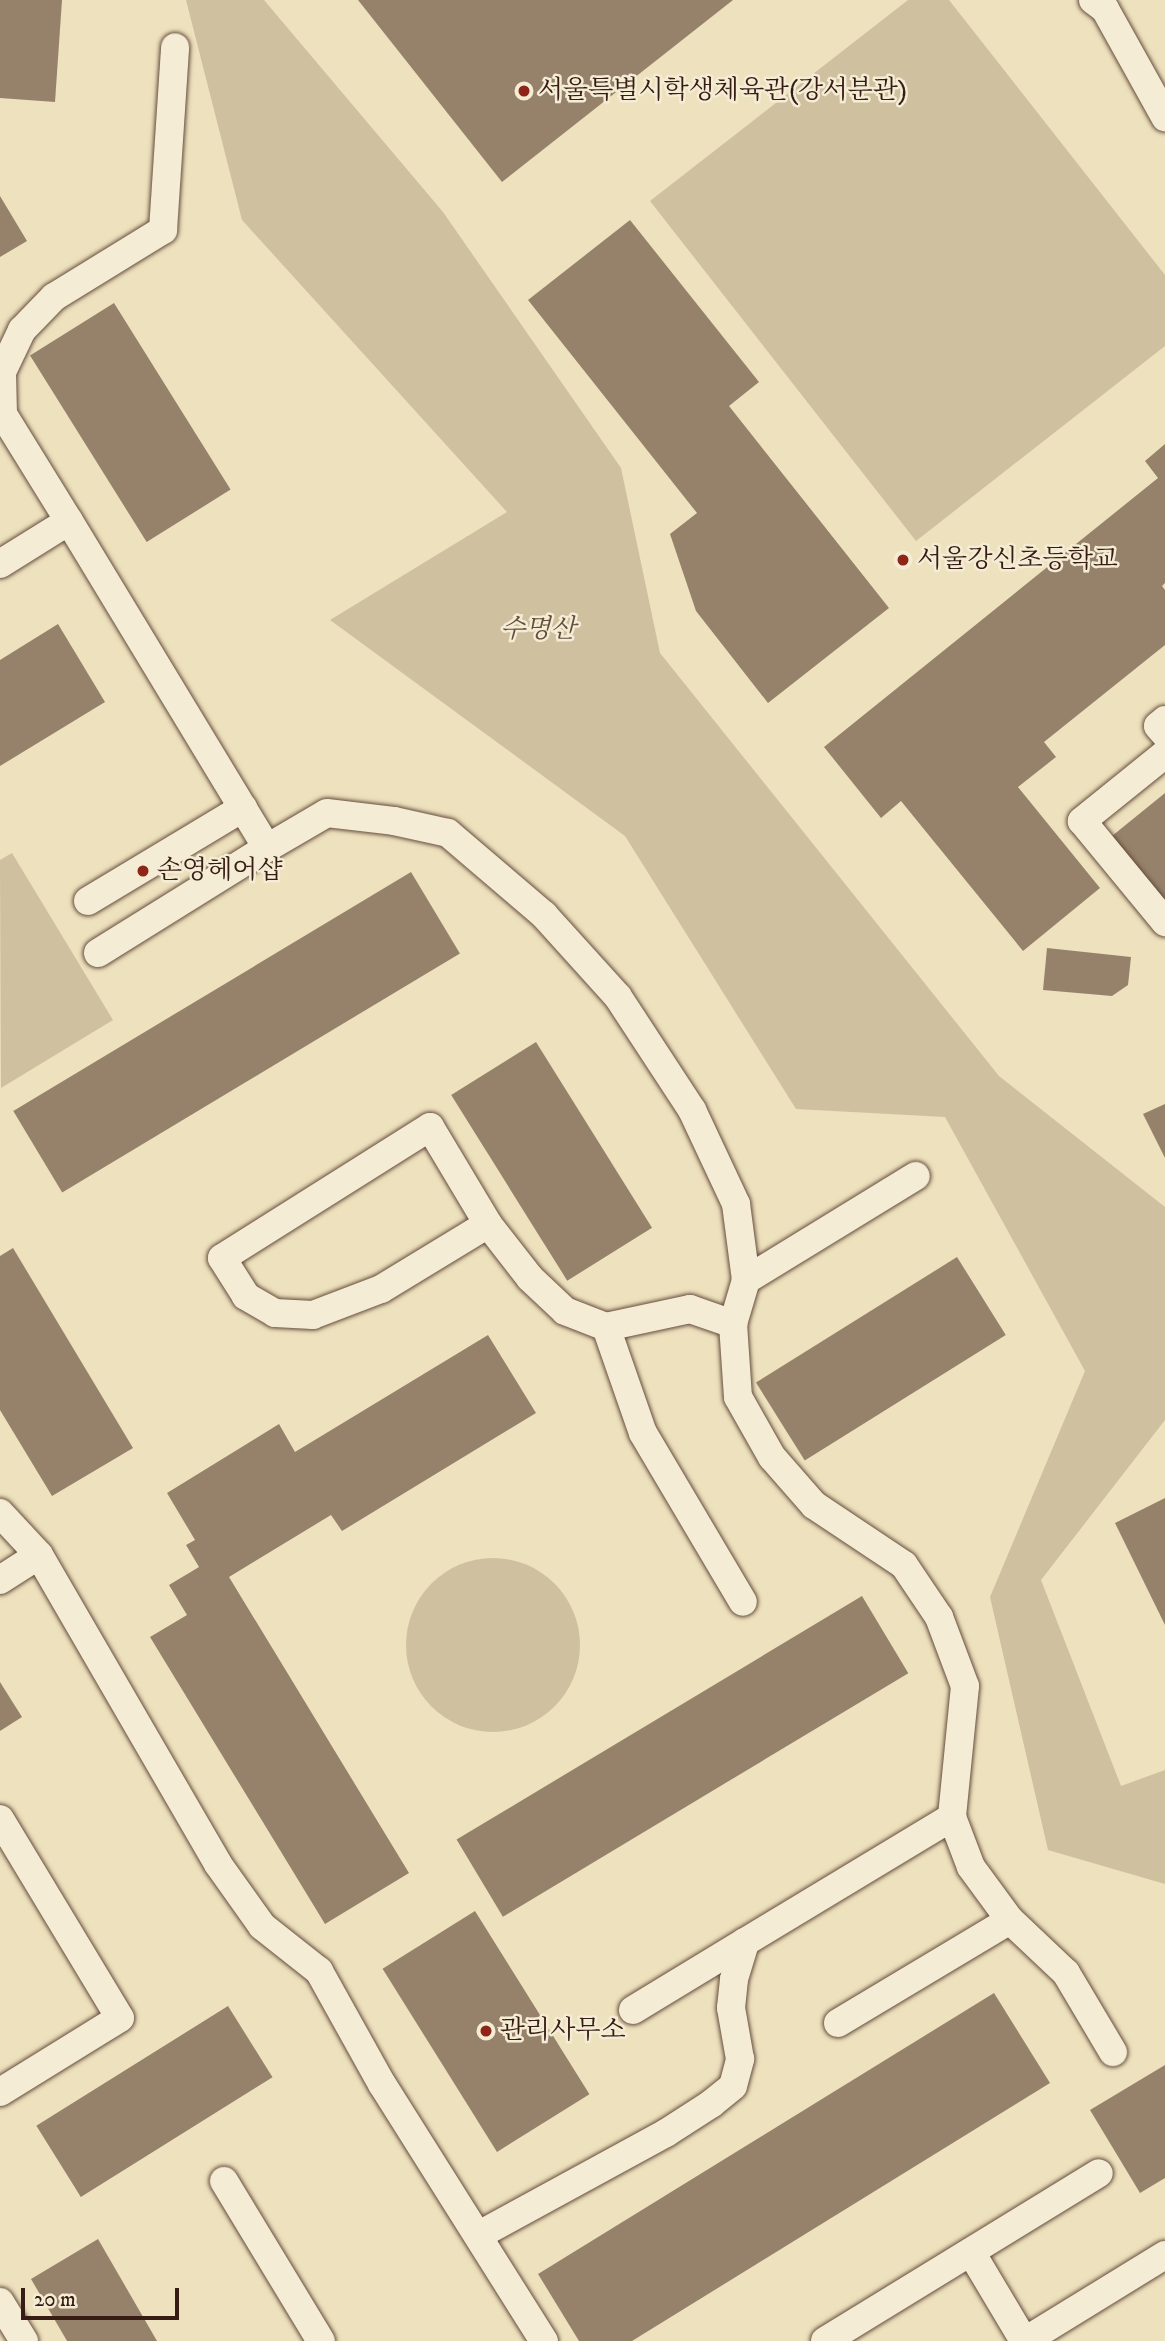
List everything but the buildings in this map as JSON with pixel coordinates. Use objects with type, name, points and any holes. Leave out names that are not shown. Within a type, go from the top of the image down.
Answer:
[{"type":"lane","points":[[1093,0],[1105,9],[1165,117]]},
{"type":"lane","points":[[175,47],[163,230],[54,297],[22,330],[2,372],[1,414],[69,521],[267,849]]},
{"type":"lane","points":[[0,564],[69,521]]},
{"type":"lane","points":[[1165,720],[1158,726],[1165,734]]},
{"type":"lane","points":[[1165,754],[1082,821],[1165,922]]},
{"type":"lane","points":[[88,901],[243,808]]},
{"type":"lane","points":[[98,953],[327,813],[394,821],[449,833],[544,915],[618,997],[692,1110],[736,1204],[746,1280],[733,1324],[738,1397],[772,1457],[814,1505],[904,1565],[939,1617],[965,1686],[952,1817],[971,1867],[1010,1920],[1066,1973],[1113,2052]]},
{"type":"lane","points":[[488,1224],[381,1289],[313,1315],[275,1313],[246,1296],[222,1258],[430,1127],[488,1224],[530,1278],[565,1311],[606,1327],[690,1309],[733,1324]]},
{"type":"lane","points":[[746,1280],[916,1176]]},
{"type":"lane","points":[[606,1327],[643,1433],[743,1602]]},
{"type":"lane","points":[[0,1513],[39,1555],[218,1864],[262,1926],[319,1971],[382,2084],[544,2341]]},
{"type":"lane","points":[[0,1580],[39,1555]]},
{"type":"lane","points":[[633,2010],[952,1817]]},
{"type":"lane","points":[[0,1819],[120,2018],[0,2092]]},
{"type":"lane","points":[[838,2023],[1010,1920]]},
{"type":"lane","points":[[479,2235],[666,2133],[711,2104],[733,2086],[740,2059],[731,2008],[734,1979],[745,1942]]},
{"type":"lane","points":[[825,2341],[1099,2173]]},
{"type":"lane","points":[[224,2181],[321,2341]]},
{"type":"lane","points":[[971,2252],[1024,2341],[1165,2255]]},
{"type":"lane","points":[[0,2302],[24,2341]]},
{"type":"green space","name":"수명산","points":[[186,0],[264,0],[443,212],[621,468],[660,653],[999,1076],[1165,1207],[1165,1420],[1041,1580],[1121,1786],[1165,1770],[1165,1884],[1048,1850],[990,1597],[1085,1371],[945,1117],[796,1109],[625,836],[330,620],[507,512],[242,220]]},
{"type":"green space","points":[[908,0],[949,0],[1165,275],[1165,346],[916,541],[650,201]]},
{"type":"green space","points":[[12,853],[113,1020],[1,1088],[0,860]]},
{"type":"green space","points":[[493,1558],[526,1565],[555,1583],[573,1612],[580,1645],[573,1678],[555,1707],[526,1725],[493,1732],[460,1725],[431,1707],[413,1678],[406,1645],[413,1612],[431,1583],[460,1565]]},
{"type":"place","name":"서울특별시학생체육관(강서분관)","points":[[524,91]]},
{"type":"place","name":"서울강신초등학교","points":[[903,560]]},
{"type":"place","name":"손영헤어샵","points":[[143,871]]},
{"type":"place","name":"관리사무소","points":[[486,2031]]}]
